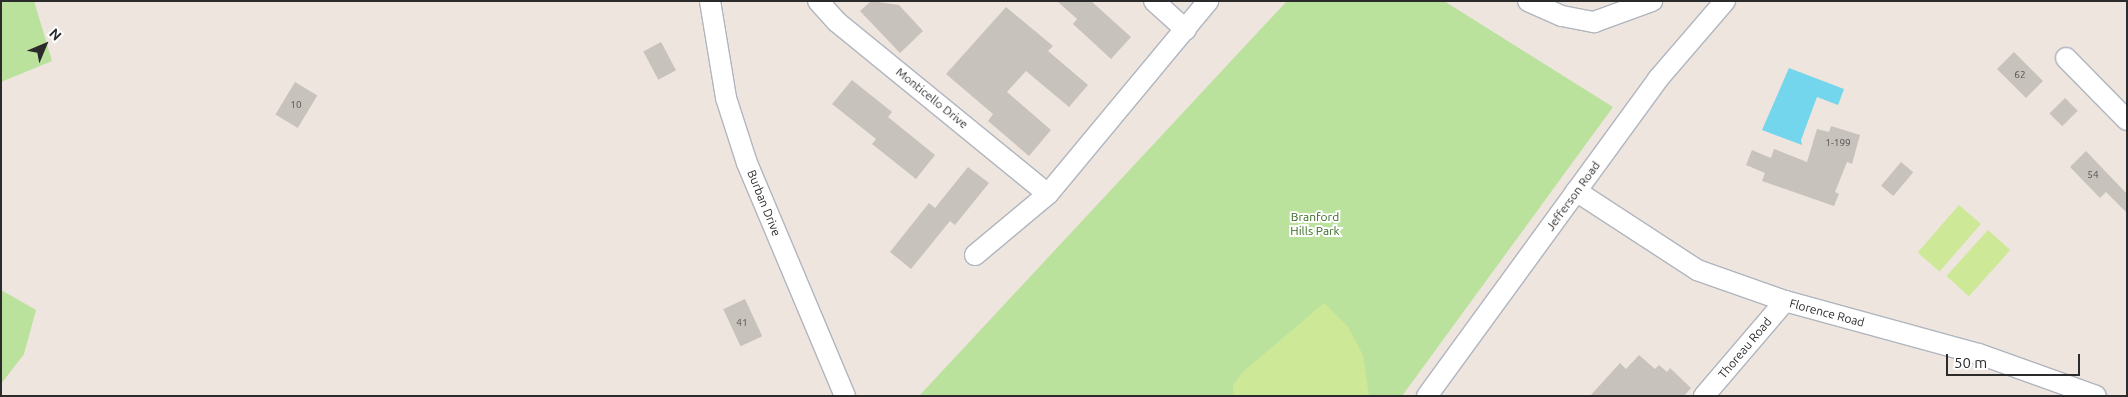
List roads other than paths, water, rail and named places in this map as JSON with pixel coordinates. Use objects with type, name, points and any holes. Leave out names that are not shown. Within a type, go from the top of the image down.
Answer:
[{"type":"street","name":"Burban Drive","points":[[710,1],[726,98],[747,162],[845,396]]},
{"type":"street","name":"Monticello Drive","points":[[818,1],[838,22],[1048,194]]},
{"type":"street","points":[[1154,1],[1186,30]]},
{"type":"street","points":[[975,255],[1048,194],[1186,30],[1208,1]]},
{"type":"street","points":[[1528,1],[1562,16],[1594,22],[1652,1]]},
{"type":"street","name":"Jefferson Road","points":[[1428,396],[1658,79],[1725,1]]},
{"type":"street","points":[[2066,58],[2127,120]]},
{"type":"street","name":"Florence Road","points":[[1576,190],[1697,270],[1785,301],[1979,354],[2096,396]]},
{"type":"street","name":"Thoreau Road","points":[[1704,396],[1785,301]]},
{"type":"water","points":[[1789,68],[1844,89],[1838,105],[1817,97],[1801,140],[1802,145],[1762,130]]},
{"type":"park label","name":"Branford Hills Park","points":[[1315,224]]}]
